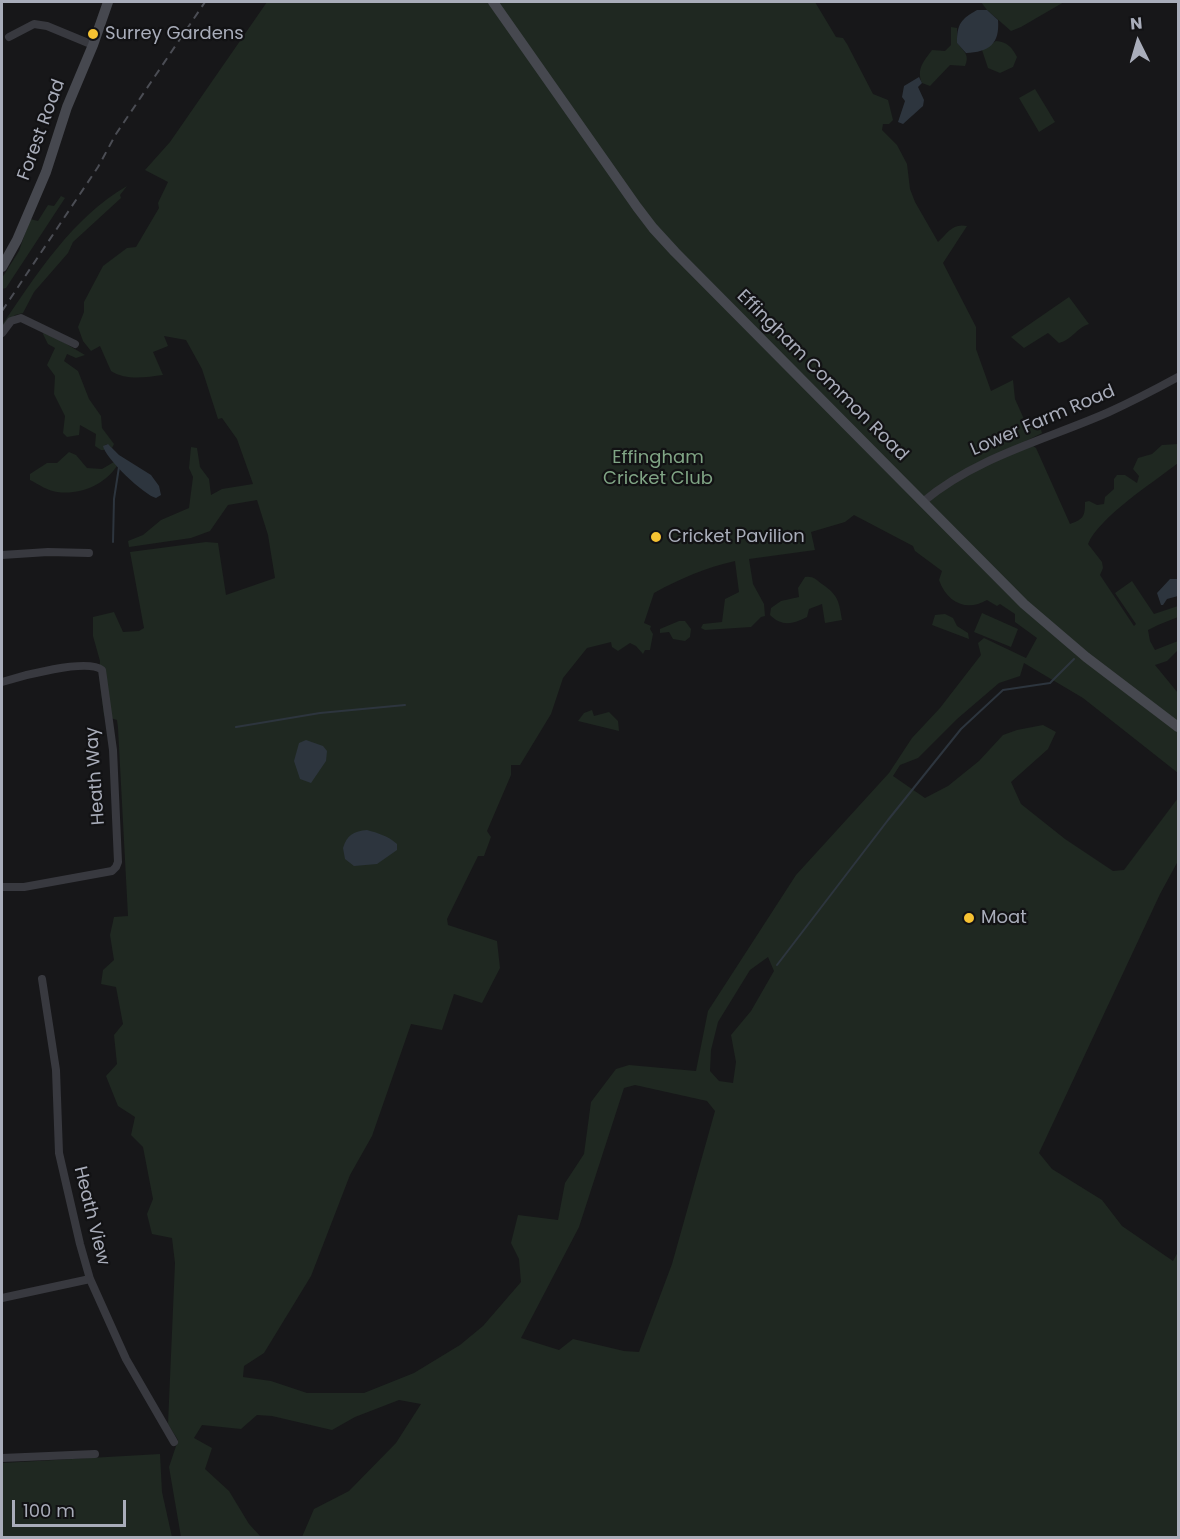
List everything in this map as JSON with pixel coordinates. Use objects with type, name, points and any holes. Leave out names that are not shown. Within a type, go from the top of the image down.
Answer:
[{"type":"street","name":"Forest Road","points":[[3,263],[17,240],[46,172],[108,2]]},
{"type":"street","name":"Effingham Common Road","points":[[493,2],[653,228],[924,501],[971,552],[1052,629],[1108,675],[1179,726]]},
{"type":"street","points":[[9,37],[34,24],[47,26],[93,45]]},
{"type":"street","points":[[2,333],[11,321],[21,318],[75,344]]},
{"type":"street","name":"Lower Farm Road","points":[[924,501],[963,474],[1035,440],[1109,412],[1179,376]]},
{"type":"street","points":[[2,555],[48,552],[88,553]]},
{"type":"street","name":"Heath Way","points":[[2,682],[30,673],[77,666],[93,665],[102,670],[113,750],[118,862],[112,871],[24,887],[2,887]]},
{"type":"street","name":"Heath View","points":[[42,979],[56,1070],[59,1153],[80,1244],[90,1279],[126,1359],[174,1442]]},
{"type":"street","points":[[2,1298],[90,1279]]},
{"type":"street","points":[[2,1458],[95,1454]]},
{"type":"green space","name":"Effingham Cricket Club","points":[[267,2],[815,2],[836,37],[843,38],[847,44],[873,94],[888,100],[893,120],[889,124],[883,124],[882,130],[897,145],[907,164],[910,189],[915,202],[938,242],[954,227],[967,226],[943,263],[976,327],[976,349],[991,391],[1013,380],[1015,399],[1028,428],[1040,426],[1042,433],[1026,441],[1036,448],[1070,524],[1083,516],[1085,502],[1104,504],[1105,497],[1114,489],[1114,479],[1117,475],[1125,475],[1137,483],[1139,476],[1133,469],[1138,458],[1152,454],[1162,445],[1178,444],[1178,463],[1115,512],[1103,523],[1088,544],[1102,562],[1103,568],[1100,575],[1134,626],[1136,624],[1115,593],[1132,581],[1154,614],[1178,606],[1178,617],[1148,630],[1155,650],[1178,641],[1178,650],[1167,661],[1155,665],[1178,693],[1178,773],[1083,698],[1024,663],[1020,676],[999,683],[957,719],[918,758],[900,765],[893,776],[925,798],[948,786],[979,761],[1003,735],[1043,725],[1056,732],[1048,749],[1011,782],[1021,804],[1065,839],[1113,871],[1124,870],[1178,798],[1178,861],[1160,894],[1039,1153],[1052,1169],[1102,1200],[1122,1226],[1173,1261],[1178,1252],[1178,1537],[302,1537],[314,1509],[349,1491],[396,1443],[421,1404],[399,1400],[355,1417],[332,1430],[272,1416],[257,1415],[241,1429],[202,1425],[194,1438],[212,1448],[205,1469],[229,1491],[249,1524],[261,1537],[181,1537],[169,1467],[178,1440],[168,1424],[175,1263],[172,1238],[152,1234],[147,1214],[153,1199],[143,1147],[131,1135],[135,1117],[118,1106],[106,1076],[117,1064],[114,1035],[123,1024],[116,987],[101,984],[103,970],[114,960],[110,935],[114,917],[128,916],[118,728],[117,720],[104,716],[99,675],[100,661],[93,636],[93,617],[114,612],[123,632],[139,631],[144,628],[130,552],[206,542],[218,543],[226,595],[275,578],[268,535],[257,500],[228,505],[210,531],[191,538],[129,547],[128,541],[143,535],[161,520],[189,508],[193,477],[189,468],[191,447],[197,448],[200,467],[209,479],[211,495],[222,489],[253,484],[237,439],[222,418],[218,419],[202,369],[186,340],[164,336],[168,346],[153,352],[163,375],[130,377],[111,371],[100,346],[91,351],[83,341],[78,327],[84,312],[84,302],[103,266],[127,248],[136,247],[159,208],[158,203],[168,182],[145,170],[170,142]],"holes":[[[854,515],[913,546],[915,551],[942,571],[939,580],[952,600],[965,605],[980,604],[987,600],[997,606],[1000,604],[1015,614],[1015,622],[1037,638],[1026,658],[984,638],[978,643],[981,655],[940,708],[912,738],[889,773],[796,875],[708,1011],[696,1071],[629,1065],[616,1069],[591,1102],[584,1154],[565,1183],[558,1220],[518,1215],[511,1243],[519,1259],[521,1282],[483,1326],[460,1345],[414,1373],[364,1393],[307,1393],[271,1381],[243,1377],[244,1366],[264,1353],[311,1276],[350,1175],[372,1136],[411,1024],[442,1030],[454,994],[482,1003],[500,968],[497,941],[448,925],[447,919],[478,856],[484,856],[491,837],[487,831],[511,775],[511,765],[520,765],[551,714],[563,678],[587,648],[611,642],[612,647],[618,651],[630,643],[643,654],[645,650],[650,650],[653,634],[651,626],[644,623],[654,593],[693,574],[735,561],[739,592],[725,599],[722,622],[703,624],[701,628],[705,630],[751,627],[765,616],[764,604],[753,584],[749,559],[815,550],[811,532],[845,522]],[[768,957],[774,971],[751,1011],[731,1035],[736,1062],[733,1083],[719,1081],[710,1071],[711,1050],[718,1022],[750,970]],[[635,1085],[707,1101],[715,1111],[672,1264],[639,1352],[624,1351],[573,1339],[559,1350],[521,1338],[579,1227],[624,1088]]]},
{"type":"green space","points":[[981,2],[1064,2],[1011,31]]},
{"type":"green space","points":[[951,27],[957,28],[957,43],[967,56],[965,66],[950,65],[930,86],[922,83],[920,73],[922,65],[932,50],[945,51],[951,45]]},
{"type":"green space","points":[[996,41],[1009,46],[1017,57],[1013,67],[1000,73],[988,68],[982,50]]},
{"type":"green space","points":[[1035,89],[1055,122],[1039,132],[1019,98]]},
{"type":"green space","points":[[127,186],[120,195],[121,198],[73,242],[68,253],[34,292],[23,313],[15,315],[2,329],[2,325],[57,248],[89,214]]},
{"type":"green space","points":[[61,196],[65,198],[6,288],[2,289],[2,278],[19,251],[30,219],[38,221],[48,205],[54,206]]},
{"type":"green space","points":[[1069,297],[1089,324],[1059,343],[1048,333],[1024,348],[1011,337]]},
{"type":"green space","points":[[44,331],[85,355],[76,358],[67,354],[64,361],[78,371],[89,399],[101,416],[102,428],[114,444],[112,448],[107,444],[104,450],[95,446],[96,434],[80,425],[79,435],[67,437],[63,433],[65,416],[54,394],[55,376],[47,365],[55,348],[48,344],[43,334]]},
{"type":"green space","points":[[69,452],[76,455],[87,468],[102,469],[114,462],[117,466],[99,483],[75,492],[54,491],[30,480],[30,474],[47,463],[57,463]]},
{"type":"green space","points":[[805,577],[814,578],[835,595],[842,620],[825,623],[822,604],[809,609],[807,617],[792,623],[783,623],[770,615],[771,608],[781,601],[799,597],[798,588]]},
{"type":"green space","points":[[982,613],[1018,629],[1011,647],[974,632]]},
{"type":"green space","points":[[945,614],[953,618],[957,626],[968,633],[969,639],[932,625],[935,615]]},
{"type":"green space","points":[[679,621],[685,621],[691,629],[690,637],[685,641],[673,639],[669,632],[660,633],[660,629]]},
{"type":"green space","points":[[592,710],[594,716],[609,712],[618,721],[619,731],[578,721],[584,713]]},
{"type":"green space","points":[[160,1454],[162,1492],[172,1537],[2,1537],[2,1463]]},
{"type":"shaded area","points":[[977,10],[987,10],[998,20],[997,35],[995,41],[987,48],[966,53],[957,43],[959,27],[967,16]]},
{"type":"shaded area","points":[[919,77],[922,83],[918,87],[924,100],[923,106],[903,124],[898,122],[905,101],[902,97],[904,86]]},
{"type":"shaded area","points":[[108,444],[119,455],[151,475],[159,486],[161,495],[156,498],[150,495],[126,475],[105,452],[103,446]]},
{"type":"shaded area","points":[[1170,579],[1178,579],[1178,596],[1167,599],[1161,605],[1157,593]]},
{"type":"shaded area","points":[[306,740],[323,746],[327,751],[326,761],[311,783],[300,779],[294,761],[299,743]]},
{"type":"shaded area","points":[[367,830],[390,839],[397,844],[397,850],[377,864],[354,866],[345,859],[343,848],[352,834]]},
{"type":"waterway","points":[[113,542],[114,499],[119,467]]},
{"type":"waterway","points":[[777,965],[961,729],[1003,690],[1050,683],[1074,659]]},
{"type":"waterway","points":[[236,727],[320,713],[405,705]]},
{"type":"railway","points":[[2,311],[98,167],[116,134],[205,2]]},
{"type":"place","name":"Surrey Gardens","points":[[93,34]]},
{"type":"place","name":"Cricket Pavilion","points":[[656,537]]},
{"type":"place","name":"Moat","points":[[969,918]]}]
